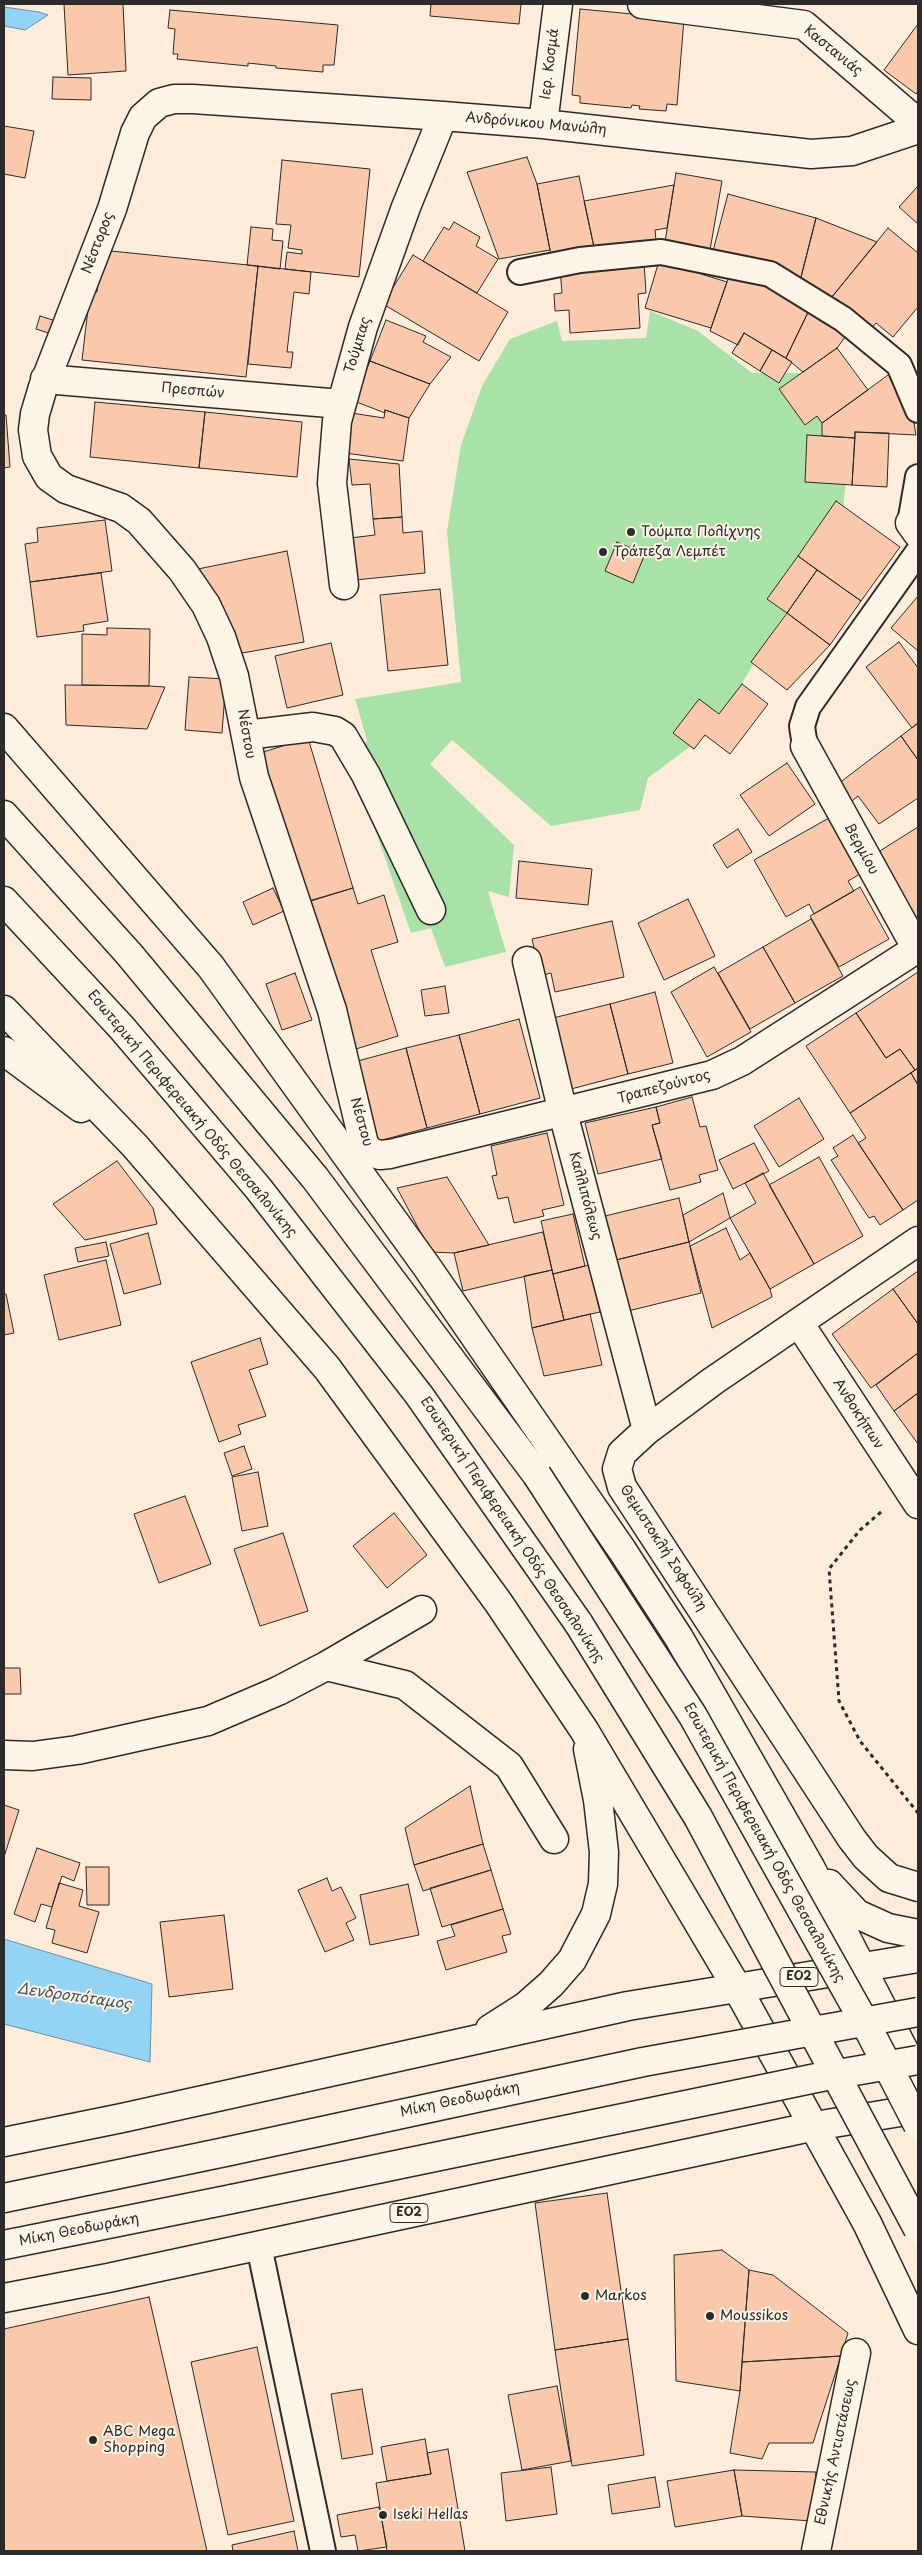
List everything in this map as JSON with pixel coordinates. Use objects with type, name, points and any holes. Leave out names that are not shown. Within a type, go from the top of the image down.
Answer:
[{"type":"main road","name":"Ιερ. Κοσμά","points":[[543,124],[558,4]]},
{"type":"main road","name":"Καστανιάς","points":[[642,4],[804,26],[918,123]]},
{"type":"main road","name":"Ανδρόνικου Μανώλη","points":[[151,108],[159,103],[174,99],[192,99],[443,116],[543,124],[811,154],[834,154],[872,146],[918,129]]},
{"type":"main road","name":"Νέστορος","points":[[46,379],[112,209],[134,133],[143,117],[151,108]]},
{"type":"main road","name":"Τούμπας","points":[[344,586],[332,483],[335,438],[341,404],[354,355],[389,253],[443,116]]},
{"type":"main road","name":"Πρεσπών","points":[[46,379],[341,404]]},
{"type":"main road","name":"Νέστου","points":[[46,379],[34,422],[35,447],[41,466],[49,477],[66,489],[104,501],[131,514],[149,531],[182,570],[206,605],[221,637],[234,676],[254,777],[332,1010],[364,1144],[370,1152],[380,1156]]},
{"type":"main road","points":[[246,735],[313,727],[335,731],[343,736],[349,743],[366,775],[431,910]]},
{"type":"main road","points":[[4,728],[211,968],[427,1267],[622,1550],[679,1638],[810,1867],[918,2078]]},
{"type":"main road","name":"Βερμίου","points":[[805,746],[918,949]]},
{"type":"main road","name":"Εσωτερική Περιφερειακή Οδός Θεσσαλονίκης","points":[[4,815],[129,954],[315,1178],[537,1475],[693,1716],[871,2034],[918,2125]]},
{"type":"main road","name":"Εσωτερική Περιφερειακή Οδός Θεσσαλονίκης","points":[[4,901],[122,1028],[258,1188],[419,1395],[579,1624],[698,1816],[918,2230]]},
{"type":"main road","name":"Τραπεζούντος","points":[[380,1156],[665,1088],[727,1069],[918,949]]},
{"type":"main road","name":"Καλλιπόλεως","points":[[527,961],[563,1112],[647,1430]]},
{"type":"main road","points":[[4,1010],[135,1146],[327,1368],[498,1602],[584,1730],[736,1986],[815,2126],[876,2240],[918,2330]]},
{"type":"main road","points":[[4,1051],[135,1146]]},
{"type":"main road","name":"Θεμιστοκλή Σοφούλη","points":[[909,1885],[878,1870],[852,1839],[622,1487],[617,1470],[622,1453],[647,1430],[713,1382],[918,1241]]},
{"type":"main road","name":"Ανθοκήπων","points":[[799,1323],[913,1497]]},
{"type":"main road","points":[[4,1754],[33,1756],[77,1750],[208,1721],[278,1691],[326,1666],[422,1610]]},
{"type":"main road","points":[[326,1666],[405,1685],[509,1766],[554,1839]]},
{"type":"main road","points":[[417,2053],[477,2034],[513,2015],[551,1984],[580,1948],[596,1914],[601,1898],[604,1852],[598,1800],[584,1730]]},
{"type":"main road","points":[[810,1867],[825,1878],[857,1914],[888,1928],[918,1934]]},
{"type":"main road","name":"ΕΟ2","points":[[4,2142],[618,2008],[736,1986],[918,1958]]},
{"type":"main road","name":"Μίκη Θεοδωράκη","points":[[4,2198],[644,2062],[918,2012]]},
{"type":"main road","name":"Μίκη Θεοδωράκη","points":[[4,2245],[826,2076],[918,2060]]},
{"type":"main road","name":"ΕΟ2","points":[[4,2298],[259,2246],[815,2126],[918,2109]]},
{"type":"main road","name":"Εθνικής Αντιστάσεως","points":[[816,2551],[856,2353]]},
{"type":"lane","points":[[520,272],[580,260],[661,252],[770,274],[842,319],[899,365],[918,410]]},
{"type":"lane","points":[[914,528],[918,477]]},
{"type":"lane","points":[[805,746],[802,726],[808,707],[918,552]]},
{"type":"lane","points":[[259,2246],[323,2551]]},
{"type":"path","points":[[913,1497],[860,1530],[830,1569],[839,1700],[860,1741],[918,1813]]},
{"type":"green space","points":[[650,311],[698,331],[752,373],[812,373],[849,447],[841,532],[772,633],[716,727],[648,778],[640,810],[551,826],[452,740],[430,764],[514,845],[509,897],[488,891],[506,952],[445,967],[431,928],[411,933],[353,766],[367,740],[355,699],[461,682],[447,531],[461,445],[482,386],[510,339],[557,321],[562,341],[646,338]]},
{"type":"water","points":[[4,7],[48,15],[25,30],[4,26]]},
{"type":"water","name":"Δενδροπόταμος","points":[[4,1939],[152,1984],[150,2062],[4,2024]]},
{"type":"building","points":[[64,4],[123,4],[126,71],[68,75]]},
{"type":"building","points":[[431,4],[521,4],[519,24],[430,16]]},
{"type":"building","points":[[580,9],[684,19],[677,105],[667,104],[666,111],[639,109],[640,106],[632,105],[631,108],[580,103],[580,96],[572,95]]},
{"type":"building","points":[[170,10],[338,25],[334,65],[323,65],[323,72],[276,68],[276,66],[248,63],[248,66],[177,59],[178,54],[173,54],[175,29],[168,28]]},
{"type":"building","points":[[918,24],[918,91],[916,94],[884,70]]},
{"type":"building","points":[[53,77],[91,78],[91,100],[52,99]]},
{"type":"building","points":[[4,126],[34,131],[25,178],[4,174]]},
{"type":"building","points":[[527,157],[537,184],[550,250],[499,259],[467,172]]},
{"type":"building","points":[[282,160],[370,169],[359,277],[285,269],[287,252],[302,254],[302,250],[288,248],[291,225],[276,224]]},
{"type":"building","points":[[676,173],[722,181],[710,250],[665,242]]},
{"type":"building","points":[[579,176],[595,252],[552,260],[537,184]]},
{"type":"building","points":[[674,185],[667,228],[655,230],[656,240],[595,252],[584,201]]},
{"type":"building","points":[[918,186],[918,224],[899,207]]},
{"type":"building","points":[[728,194],[816,218],[800,281],[713,251]]},
{"type":"building","points":[[816,218],[877,242],[831,298],[800,281]]},
{"type":"building","points":[[454,222],[480,237],[476,246],[498,259],[477,293],[423,261],[444,227],[449,230]]},
{"type":"building","points":[[251,227],[273,229],[272,240],[283,241],[280,269],[247,265]]},
{"type":"building","points":[[888,228],[918,253],[918,307],[893,337],[876,323],[866,335],[831,298]]},
{"type":"building","points":[[101,250],[258,266],[246,377],[82,360],[90,292],[97,292]]},
{"type":"building","points":[[413,255],[508,312],[479,361],[383,304]]},
{"type":"building","points":[[659,261],[727,282],[711,328],[645,308]]},
{"type":"building","points":[[644,262],[646,293],[638,294],[640,328],[570,333],[569,310],[555,311],[554,294],[562,293],[560,268]]},
{"type":"building","points":[[258,266],[311,272],[309,294],[294,292],[287,352],[293,352],[291,368],[248,364]]},
{"type":"building","points":[[730,273],[776,287],[812,304],[786,358],[744,333],[738,345],[710,331]]},
{"type":"building","points":[[812,304],[851,329],[837,348],[803,372],[786,358]]},
{"type":"building","points":[[40,316],[59,322],[55,335],[36,329]]},
{"type":"building","points":[[386,320],[426,336],[423,342],[451,357],[430,384],[370,361]]},
{"type":"building","points":[[744,333],[772,350],[760,371],[732,353]]},
{"type":"building","points":[[837,348],[868,390],[822,423],[817,416],[805,425],[779,389]]},
{"type":"building","points":[[772,350],[792,362],[779,383],[760,371]]},
{"type":"building","points":[[370,361],[430,384],[409,418],[385,410],[385,413],[354,401]]},
{"type":"building","points":[[895,370],[910,399],[916,435],[855,432],[855,438],[822,436],[822,423]]},
{"type":"building","points":[[95,402],[205,412],[199,468],[90,457]]},
{"type":"building","points":[[385,410],[409,418],[403,461],[345,453],[351,413],[384,418]]},
{"type":"building","points":[[205,412],[302,422],[297,477],[199,468]]},
{"type":"building","points":[[4,415],[6,415],[10,467],[4,468]]},
{"type":"building","points":[[855,432],[889,433],[887,487],[852,485]]},
{"type":"building","points":[[807,435],[855,438],[852,485],[805,482]]},
{"type":"building","points":[[349,459],[399,464],[402,517],[373,519],[370,484],[352,485]]},
{"type":"building","points":[[836,501],[900,547],[861,601],[798,556]]},
{"type":"building","points":[[402,517],[403,533],[422,531],[425,573],[355,580],[350,538],[375,535],[373,519]]},
{"type":"building","points":[[105,520],[112,571],[30,582],[25,544],[38,542],[37,528]]},
{"type":"building","points":[[617,542],[645,554],[633,583],[605,571]]},
{"type":"building","points":[[287,551],[304,642],[231,655],[188,571]]},
{"type":"building","points":[[798,556],[817,570],[787,613],[767,599]]},
{"type":"building","points":[[817,570],[861,601],[830,645],[787,613]]},
{"type":"building","points":[[101,573],[108,621],[83,625],[84,631],[37,637],[30,582]]},
{"type":"building","points":[[440,589],[448,665],[388,671],[380,595]]},
{"type":"building","points":[[918,596],[918,651],[891,628]]},
{"type":"building","points":[[787,613],[830,645],[787,690],[751,662]]},
{"type":"building","points":[[107,628],[150,629],[149,686],[82,685],[82,634],[107,635]]},
{"type":"building","points":[[899,642],[918,668],[918,723],[912,728],[866,667]]},
{"type":"building","points":[[331,643],[343,695],[287,708],[275,656]]},
{"type":"building","points":[[189,677],[226,679],[222,733],[185,730]]},
{"type":"building","points":[[742,684],[768,704],[730,754],[705,735],[694,749],[673,733],[699,699],[719,714]]},
{"type":"building","points":[[65,685],[165,687],[147,729],[66,725]]},
{"type":"building","points":[[918,723],[918,760],[901,736]]},
{"type":"building","points":[[901,736],[918,760],[918,798],[879,824],[858,796],[847,805],[834,787]]},
{"type":"building","points":[[308,738],[353,888],[302,903],[257,754]]},
{"type":"building","points":[[787,763],[815,804],[769,836],[740,795]]},
{"type":"building","points":[[829,818],[860,874],[848,881],[854,891],[814,914],[809,904],[786,917],[754,860]]},
{"type":"building","points":[[918,827],[918,923],[875,854]]},
{"type":"building","points":[[738,829],[752,852],[727,868],[713,845]]},
{"type":"building","points":[[519,861],[592,869],[588,905],[516,898]]},
{"type":"building","points":[[860,887],[889,939],[839,967],[810,916]]},
{"type":"building","points":[[273,888],[284,911],[253,925],[243,902]]},
{"type":"building","points":[[353,888],[358,904],[384,895],[398,942],[371,950],[398,1036],[356,1049],[311,901]]},
{"type":"building","points":[[688,899],[715,956],[664,980],[638,923]]},
{"type":"building","points":[[811,919],[843,976],[795,1003],[763,947]]},
{"type":"building","points":[[612,921],[624,977],[555,992],[551,973],[540,976],[532,939]]},
{"type":"building","points":[[763,947],[795,1003],[750,1029],[718,973]]},
{"type":"building","points":[[714,967],[751,1032],[707,1057],[671,992]]},
{"type":"building","points":[[918,972],[918,1068],[915,1070],[900,1049],[886,1058],[856,1013]]},
{"type":"building","points":[[295,973],[312,1020],[282,1030],[266,984]]},
{"type":"building","points":[[445,986],[449,1013],[425,1016],[421,990]]},
{"type":"building","points":[[655,992],[673,1063],[628,1074],[610,1004]]},
{"type":"building","points":[[610,1004],[628,1074],[571,1089],[553,1018]]},
{"type":"building","points":[[856,1013],[886,1058],[900,1049],[915,1070],[850,1113],[806,1046]]},
{"type":"building","points":[[519,1019],[540,1098],[480,1114],[459,1035]]},
{"type":"building","points":[[459,1035],[480,1114],[427,1128],[406,1048]]},
{"type":"building","points":[[406,1048],[427,1128],[375,1142],[354,1062]]},
{"type":"building","points":[[918,1068],[918,1085],[911,1073]]},
{"type":"building","points":[[911,1073],[918,1085],[918,1200],[903,1210],[858,1143],[866,1138],[850,1113]]},
{"type":"building","points":[[692,1097],[700,1127],[706,1126],[718,1170],[699,1175],[701,1182],[670,1190],[652,1125],[660,1123],[656,1107]]},
{"type":"building","points":[[799,1098],[824,1139],[779,1167],[754,1126]]},
{"type":"building","points":[[656,1107],[660,1123],[652,1125],[662,1159],[598,1174],[585,1123]]},
{"type":"building","points":[[547,1133],[564,1205],[542,1210],[544,1216],[514,1223],[508,1197],[498,1199],[492,1176],[497,1175],[491,1146]]},
{"type":"building","points":[[853,1135],[903,1210],[880,1225],[874,1216],[869,1218],[831,1160],[838,1156],[833,1148]]},
{"type":"building","points":[[754,1143],[769,1171],[733,1189],[719,1160]]},
{"type":"building","points":[[819,1157],[863,1236],[814,1264],[769,1185]]},
{"type":"building","points":[[117,1161],[153,1208],[157,1224],[85,1240],[53,1204]]},
{"type":"building","points":[[763,1173],[814,1264],[770,1289],[730,1218],[756,1203],[745,1183]]},
{"type":"building","points":[[447,1177],[489,1245],[454,1253],[431,1252],[397,1188]]},
{"type":"building","points":[[723,1193],[730,1218],[689,1242],[683,1215]]},
{"type":"building","points":[[679,1198],[689,1242],[612,1261],[601,1217]]},
{"type":"building","points":[[573,1214],[585,1266],[553,1274],[541,1221]]},
{"type":"building","points":[[726,1228],[740,1260],[750,1253],[770,1289],[772,1297],[712,1328],[690,1246]]},
{"type":"building","points":[[543,1232],[552,1270],[463,1291],[454,1253]]},
{"type":"building","points":[[148,1233],[161,1284],[124,1294],[110,1244]]},
{"type":"building","points":[[106,1242],[109,1256],[78,1262],[75,1248]]},
{"type":"building","points":[[689,1242],[701,1293],[624,1312],[612,1261]]},
{"type":"building","points":[[106,1260],[121,1325],[59,1340],[44,1275]]},
{"type":"building","points":[[589,1265],[600,1312],[564,1320],[553,1274]]},
{"type":"building","points":[[552,1270],[564,1320],[532,1328],[524,1276]]},
{"type":"building","points":[[918,1271],[918,1324],[893,1289]]},
{"type":"building","points":[[893,1289],[918,1324],[918,1353],[871,1388],[832,1334]]},
{"type":"building","points":[[4,1294],[6,1294],[14,1333],[4,1335]]},
{"type":"building","points":[[590,1314],[602,1365],[544,1376],[532,1328]]},
{"type":"building","points":[[260,1338],[268,1364],[249,1370],[266,1416],[238,1425],[241,1434],[219,1442],[191,1362]]},
{"type":"building","points":[[918,1353],[918,1393],[894,1411],[876,1385]]},
{"type":"building","points":[[918,1393],[918,1444],[894,1411]]},
{"type":"building","points":[[244,1446],[252,1469],[232,1476],[224,1453]]},
{"type":"building","points":[[258,1472],[268,1526],[242,1531],[232,1477]]},
{"type":"building","points":[[185,1496],[211,1564],[159,1583],[134,1514]]},
{"type":"building","points":[[394,1513],[427,1555],[387,1588],[353,1546]]},
{"type":"building","points":[[283,1533],[308,1611],[260,1626],[234,1549]]},
{"type":"building","points":[[4,1668],[20,1668],[21,1694],[4,1694]]},
{"type":"building","points":[[470,1786],[483,1844],[414,1865],[405,1828]]},
{"type":"building","points":[[4,1805],[19,1810],[4,1857]]},
{"type":"building","points":[[483,1844],[491,1870],[423,1891],[414,1865]]},
{"type":"building","points":[[37,1848],[80,1863],[74,1881],[62,1876],[52,1907],[41,1904],[35,1922],[14,1914]]},
{"type":"building","points":[[86,1867],[109,1867],[109,1905],[87,1905]]},
{"type":"building","points":[[491,1870],[503,1909],[442,1927],[430,1888]]},
{"type":"building","points":[[327,1878],[332,1891],[341,1887],[356,1918],[346,1923],[354,1940],[325,1952],[298,1890]]},
{"type":"building","points":[[59,1883],[83,1890],[79,1906],[99,1912],[87,1953],[52,1943],[55,1930],[46,1928]]},
{"type":"building","points":[[408,1884],[419,1935],[370,1945],[360,1895]]},
{"type":"building","points":[[503,1909],[511,1934],[502,1936],[507,1952],[446,1970],[437,1941],[455,1936],[451,1925]]},
{"type":"building","points":[[224,1915],[233,1989],[169,1997],[160,1922]]},
{"type":"building","name":"Markos","points":[[607,2193],[628,2339],[555,2350],[535,2203]]},
{"type":"building","name":"Moussikos","points":[[722,2250],[749,2270],[740,2391],[676,2381],[674,2255]]},
{"type":"building","points":[[749,2270],[773,2275],[848,2333],[841,2356],[742,2362]]},
{"type":"building","name":"ABC Mega Shopping","points":[[149,2297],[207,2551],[4,2551],[4,2329]]},
{"type":"building","points":[[628,2339],[644,2455],[572,2466],[555,2350]]},
{"type":"building","points":[[257,2347],[294,2521],[228,2535],[191,2362]]},
{"type":"building","points":[[841,2356],[813,2443],[769,2443],[762,2459],[730,2453],[740,2391],[742,2362]]},
{"type":"building","points":[[557,2386],[571,2461],[522,2470],[508,2395]]},
{"type":"building","points":[[362,2389],[373,2454],[342,2459],[331,2394]]},
{"type":"building","points":[[425,2439],[431,2474],[387,2481],[381,2447]]},
{"type":"building","points":[[448,2449],[465,2551],[387,2551],[376,2483],[431,2474],[427,2453]]},
{"type":"building","points":[[551,2467],[557,2514],[506,2521],[501,2473]]},
{"type":"building","points":[[734,2470],[816,2472],[811,2521],[742,2516]]},
{"type":"building","points":[[734,2470],[742,2516],[675,2527],[667,2481]]},
{"type":"building","points":[[655,2477],[660,2507],[612,2514],[608,2485]]},
{"type":"building","points":[[379,2507],[387,2547],[358,2551],[355,2535],[341,2537],[337,2515]]},
{"type":"building","points":[[294,2531],[298,2551],[233,2551],[232,2545]]},
{"type":"place","name":"Τούμπα Πολίχνης","points":[[631,532]]},
{"type":"place","name":"Τράπεζα Λεμπέτ","points":[[603,552]]},
{"type":"place","name":"Markos","points":[[585,2296]]},
{"type":"place","name":"Moussikos","points":[[710,2316]]},
{"type":"place","name":"ABC Mega Shopping","points":[[93,2440]]},
{"type":"place","name":"Iseki Hellas","points":[[383,2515]]}]
